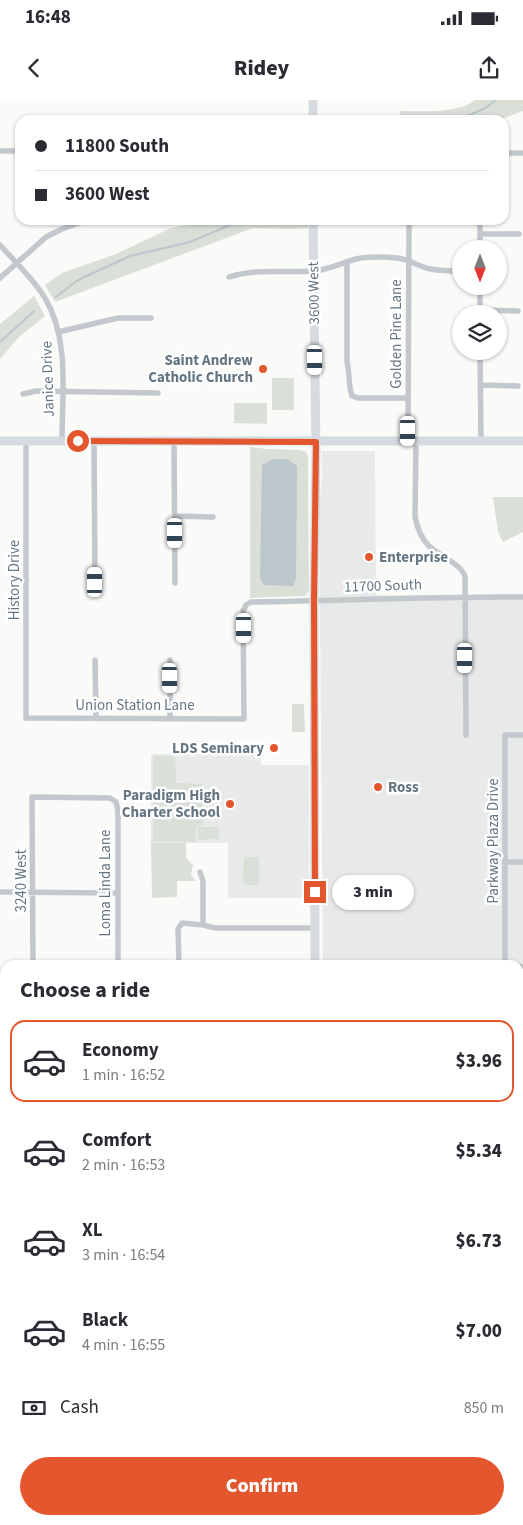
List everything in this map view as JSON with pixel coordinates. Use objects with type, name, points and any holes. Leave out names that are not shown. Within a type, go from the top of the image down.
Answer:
[{"type":"main road","points":[[313,100],[313,115]]},
{"type":"main road","name":"3600 West","points":[[313,225],[316,442],[314,601],[315,960]]},
{"type":"main road","points":[[0,441],[523,441]]},
{"type":"street","points":[[0,151],[15,151]]},
{"type":"street","points":[[509,153],[523,153]]},
{"type":"street","points":[[0,278],[46,238],[73,225]]},
{"type":"street","points":[[480,225],[480,240]]},
{"type":"street","name":"Golden Pine Lane","points":[[408,226],[408,398],[415,517],[424,540],[464,572],[466,596],[466,735]]},
{"type":"street","points":[[480,234],[519,234]]},
{"type":"street","name":"Janice Drive","points":[[0,245],[45,298],[55,320],[62,351],[62,441]]},
{"type":"street","points":[[229,277],[247,272],[314,271],[334,268],[357,259],[373,258],[397,258],[408,260],[417,266],[433,270],[452,271]]},
{"type":"street","points":[[347,263],[347,362],[352,396],[358,398],[408,398]]},
{"type":"street","points":[[507,311],[518,311]]},
{"type":"street","points":[[58,332],[118,318],[151,318]]},
{"type":"street","points":[[480,360],[481,441]]},
{"type":"street","points":[[480,385],[518,386]]},
{"type":"street","points":[[23,394],[36,391],[62,393],[158,393]]},
{"type":"street","points":[[94,441],[95,582]]},
{"type":"street","points":[[174,441],[175,583]]},
{"type":"street","name":"History Drive","points":[[26,442],[26,718]]},
{"type":"street","points":[[175,516],[213,517]]},
{"type":"street","name":"11700 South","points":[[244,718],[243,610],[251,602],[466,596],[523,598]]},
{"type":"street","points":[[95,660],[96,717]]},
{"type":"street","points":[[170,660],[170,718]]},
{"type":"street","name":"Union Station Lane","points":[[26,718],[244,718]]},
{"type":"street","name":"Parkway Plaza Drive","points":[[505,960],[505,735],[523,735]]},
{"type":"street","name":"3240 West","points":[[33,960],[32,797],[110,798],[116,802]]},
{"type":"street","name":"Loma Linda Lane","points":[[116,802],[118,811],[118,960]]},
{"type":"street","points":[[505,862],[523,862]]},
{"type":"street","points":[[200,872],[203,881],[203,924]]},
{"type":"street","points":[[0,892],[118,892]]},
{"type":"street","points":[[179,960],[179,927],[185,923],[203,924],[215,928],[315,928]]},
{"type":"shaded area","points":[[475,100],[523,100],[523,111],[509,116],[400,115],[400,111],[450,110]]},
{"type":"shaded area","points":[[189,225],[308,225],[308,228],[293,229],[253,228],[55,302],[45,285],[62,273],[116,254],[171,228]]},
{"type":"shaded area","points":[[34,296],[45,316],[19,337],[0,359],[0,324]]},
{"type":"shaded area","points":[[272,378],[294,378],[294,410],[272,410]]},
{"type":"shaded area","points":[[234,403],[267,403],[267,424],[234,423]]},
{"type":"shaded area","points":[[250,447],[301,450],[306,452],[308,456],[309,591],[305,596],[250,598]]},
{"type":"shaded area","points":[[322,451],[375,451],[376,595],[523,597],[523,960],[323,960],[319,504],[322,479]]},
{"type":"shaded area","points":[[273,459],[287,459],[297,466],[296,579],[293,586],[264,585],[260,578],[262,465]]},
{"type":"shaded area","points":[[493,497],[523,497],[523,532],[503,542],[498,532]]},
{"type":"shaded area","points":[[292,704],[304,704],[305,732],[292,732]]},
{"type":"shaded area","name":"Paradigm High Charter School","points":[[151,754],[261,754],[261,765],[309,765],[309,898],[228,898],[228,843],[151,843]]},
{"type":"shaded area","points":[[153,756],[175,756],[176,783],[202,784],[203,825],[196,826],[196,842],[153,842]]},
{"type":"shaded area","points":[[198,827],[219,827],[219,839],[198,840]]},
{"type":"shaded area","points":[[151,843],[186,843],[186,858],[193,865],[191,875],[196,881],[177,881],[177,897],[152,898]]},
{"type":"shaded area","points":[[244,857],[259,857],[259,885],[246,885],[243,883]]},
{"type":"waterway","points":[[469,115],[484,109],[496,100]]},
{"type":"waterway","points":[[56,297],[78,280],[130,256],[190,242],[230,225]]},
{"type":"waterway","points":[[0,342],[34,311]]},
{"type":"place","name":"Saint Andrew Catholic Church","points":[[263,369]]},
{"type":"place","name":"Enterprise","points":[[369,557]]},
{"type":"place","name":"LDS Seminary","points":[[274,748]]},
{"type":"place","name":"Ross","points":[[378,787]]},
{"type":"place","name":"Paradigm High Charter School","points":[[230,804]]},
{"type":"route","points":[[78,441],[316,442],[314,601],[315,892]]}]
